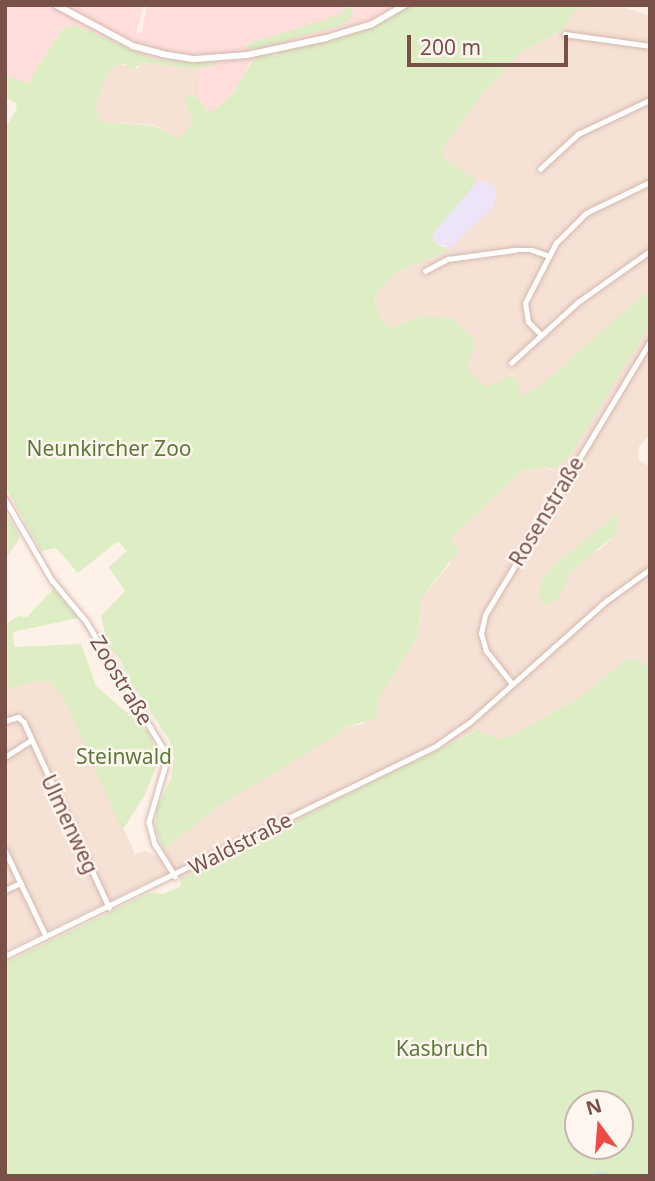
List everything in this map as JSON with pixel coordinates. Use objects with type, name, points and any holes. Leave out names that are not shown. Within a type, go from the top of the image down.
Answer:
[{"type":"main road","points":[[56,5],[141,48],[195,59],[247,55],[326,38],[372,24],[405,5]]},
{"type":"street","points":[[565,34],[650,46]]},
{"type":"street","points":[[540,169],[578,134],[650,100]]},
{"type":"street","points":[[541,335],[528,321],[524,309],[549,256],[566,231],[586,213],[650,182]]},
{"type":"street","points":[[425,271],[448,259],[515,250],[533,250],[549,256]]},
{"type":"street","points":[[511,363],[578,302],[650,251]]},
{"type":"street","name":"Rosenstraße","points":[[512,684],[486,651],[481,635],[485,615],[650,341]]},
{"type":"street","name":"Zoostraße","points":[[5,499],[52,580],[86,621],[163,748],[165,767],[149,822],[155,844],[174,876]]},
{"type":"street","name":"Waldstraße","points":[[5,956],[174,876],[438,745],[470,722],[606,601],[650,569]]},
{"type":"street","points":[[5,720],[22,719],[31,740],[5,757]]},
{"type":"street","name":"Ulmenweg","points":[[31,740],[109,907]]},
{"type":"street","points":[[5,850],[46,936]]},
{"type":"street","points":[[5,890],[21,883]]},
{"type":"shaded area","points":[[5,5],[143,5],[136,33],[142,32],[147,5],[345,5],[344,12],[295,40],[353,9],[352,5],[410,5],[375,26],[250,62],[244,78],[226,102],[215,110],[207,111],[199,99],[200,68],[217,65],[218,61],[183,62],[152,58],[75,25],[63,28],[28,83],[5,76]]},
{"type":"shaded area","points":[[618,5],[650,16],[650,434],[638,448],[639,460],[650,467],[650,670],[636,659],[627,660],[577,699],[509,737],[497,739],[476,730],[180,878],[163,850],[219,806],[285,764],[337,735],[345,727],[363,724],[418,636],[421,598],[450,564],[450,539],[523,470],[541,467],[553,470],[535,452],[513,377],[486,388],[469,372],[467,367],[474,349],[473,338],[451,318],[422,316],[391,328],[381,320],[374,300],[379,289],[400,270],[439,255],[446,249],[474,178],[444,160],[442,149],[480,97],[522,51],[563,30],[574,10]],"holes":[[[620,513],[616,534],[601,549],[583,558],[571,571],[560,596],[553,566]]]},
{"type":"shaded area","points":[[143,63],[200,68],[199,99],[190,95],[185,104],[191,115],[191,124],[184,135],[177,138],[154,125],[103,122],[99,119],[95,108],[107,73],[116,65],[131,65],[137,69]]},
{"type":"shaded area","points":[[486,181],[497,189],[493,207],[451,247],[436,244],[432,235],[453,207],[476,183]]},
{"type":"shaded area","points":[[38,681],[50,682],[63,694],[135,854],[146,851],[160,858],[167,873],[5,951],[5,690]]},
{"type":"green space","points":[[346,5],[352,5],[353,9],[351,18],[343,25],[251,50],[244,47],[344,12]]},
{"type":"green space","name":"Neunkircher Zoo","points":[[410,5],[613,5],[574,10],[563,30],[522,51],[480,97],[442,149],[444,160],[474,178],[476,183],[432,235],[436,244],[447,248],[439,255],[400,270],[379,289],[374,300],[381,320],[391,328],[422,316],[451,318],[473,338],[474,349],[467,367],[469,372],[486,387],[513,376],[520,386],[519,398],[544,383],[650,289],[650,325],[565,463],[558,462],[558,469],[541,467],[523,470],[450,539],[459,550],[421,598],[418,636],[378,700],[377,718],[345,727],[337,735],[219,806],[163,850],[155,827],[157,808],[171,779],[174,758],[170,741],[129,679],[119,658],[108,647],[101,616],[125,591],[109,567],[127,551],[118,541],[78,573],[56,548],[41,551],[5,486],[5,129],[17,108],[16,103],[5,97],[5,76],[28,83],[63,28],[75,25],[152,58],[183,62],[218,61],[217,65],[195,69],[144,63],[132,69],[125,64],[116,65],[107,73],[95,108],[99,119],[103,122],[154,126],[178,138],[184,135],[191,124],[185,97],[190,95],[199,99],[207,111],[215,110],[234,92],[254,58],[270,52],[273,56],[278,55],[279,51],[375,26]]},
{"type":"green space","points":[[5,512],[19,535],[19,540],[5,559]]},
{"type":"green space","points":[[620,512],[616,534],[571,571],[560,596],[554,602],[543,604],[539,598],[541,581],[553,566]]},
{"type":"green space","name":"Steinwald","points":[[54,588],[78,618],[13,632],[14,647],[81,644],[96,686],[148,731],[157,752],[158,762],[145,795],[122,831],[62,694],[50,682],[38,681],[5,690],[5,624],[19,616],[27,617]]},
{"type":"green space","name":"Kasbruch","points":[[636,659],[650,670],[650,1176],[5,1176],[5,963],[149,893],[164,894],[181,886],[180,878],[477,730],[497,739],[509,737],[577,699],[627,660]]},
{"type":"waterway","points":[[591,1176],[600,1173],[611,1176]]}]
